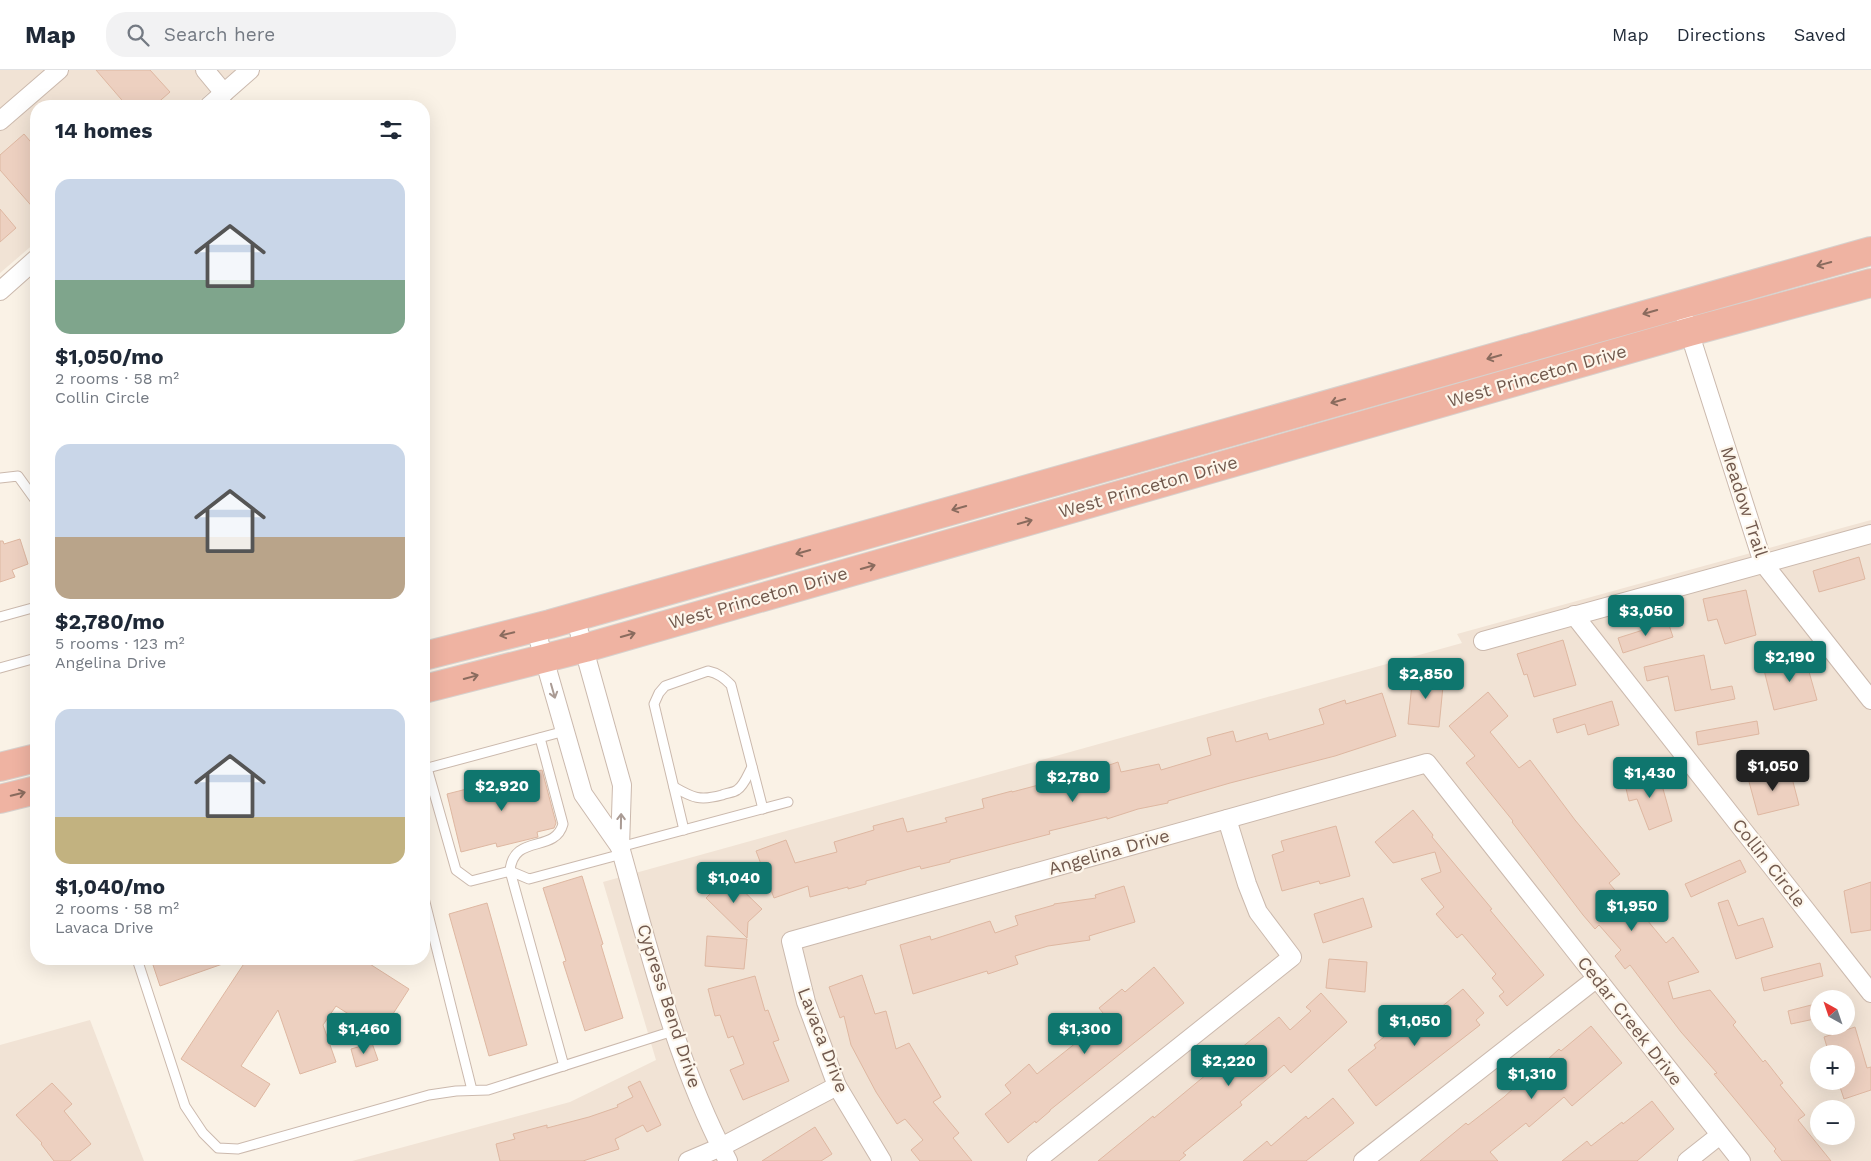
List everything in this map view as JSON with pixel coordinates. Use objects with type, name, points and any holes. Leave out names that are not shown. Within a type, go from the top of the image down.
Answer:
[{"type":"highway","name":"West Princeton Drive","points":[[430,654],[575,617],[1680,304],[1871,252]]},
{"type":"highway","name":"West Princeton Drive","points":[[430,687],[585,648],[1689,332],[1871,283]]},
{"type":"highway","points":[[0,767],[30,760]]},
{"type":"highway","points":[[0,799],[30,792]]},
{"type":"street","points":[[0,121],[59,70]]},
{"type":"street","points":[[205,70],[224,93]]},
{"type":"street","points":[[216,100],[250,70]]},
{"type":"street","points":[[0,291],[30,264]]},
{"type":"street","name":"Meadow Trail","points":[[1680,304],[1764,563],[1871,700]]},
{"type":"street","points":[[1483,641],[1871,534]]},
{"type":"street","name":"Collin Circle","points":[[1574,615],[1871,993]]},
{"type":"street","name":"Cypress Bend Drive","points":[[575,617],[622,785],[621,851],[673,1030],[695,1090],[724,1154]]},
{"type":"street","name":"Cypress Bend Drive","points":[[535,628],[583,794],[621,851]]},
{"type":"street","name":"Angelina Drive","points":[[791,941],[1427,763]]},
{"type":"street","name":"Cedar Creek Drive","points":[[1427,763],[1741,1161]]},
{"type":"street","points":[[1036,1161],[1292,957],[1258,912],[1247,884],[1227,819]]},
{"type":"street","name":"Lavaca Drive","points":[[791,941],[806,1002],[837,1086],[882,1161]]},
{"type":"street","points":[[1363,1161],[1596,978]]},
{"type":"street","points":[[688,1161],[724,1154],[837,1086]]},
{"type":"street","points":[[1687,1161],[1720,1135]]},
{"type":"lane","points":[[0,478],[18,476],[30,493]]},
{"type":"lane","points":[[0,617],[30,609]]},
{"type":"lane","points":[[0,668],[30,660]]},
{"type":"lane","points":[[684,830],[654,704],[665,686],[708,671],[725,678],[730,686],[763,809]]},
{"type":"lane","points":[[430,768],[565,731]]},
{"type":"lane","points":[[540,738],[563,824],[560,833],[554,839],[518,850],[511,862],[510,871],[564,1066]]},
{"type":"lane","points":[[674,788],[691,797],[702,799],[713,797],[738,790],[752,767]]},
{"type":"lane","points":[[430,782],[456,870],[471,881],[510,871],[529,879],[684,830],[788,802]]},
{"type":"lane","points":[[430,922],[472,1090]]},
{"type":"lane","points":[[140,965],[186,1106],[203,1132],[218,1148],[238,1149],[428,1095],[488,1090],[673,1030]]},
{"type":"shaded area","points":[[0,70],[235,70],[200,100],[30,100],[30,247],[0,273]]},
{"type":"shaded area","points":[[1871,520],[1871,1161],[352,1161],[570,1102],[656,1060],[603,882],[1462,643],[1457,634]]},
{"type":"shaded area","points":[[90,1020],[144,1161],[0,1161],[0,1045]]},
{"type":"building","points":[[96,70],[150,70],[170,92],[161,100],[122,100]]},
{"type":"building","points":[[24,134],[30,141],[30,204],[0,170],[0,155]]},
{"type":"building","points":[[0,209],[16,228],[0,242]]},
{"type":"building","points":[[20,539],[28,564],[12,570],[15,577],[0,582],[0,541],[3,541],[4,544]]},
{"type":"building","points":[[1859,557],[1865,579],[1819,592],[1813,571]]},
{"type":"building","points":[[1746,590],[1756,635],[1725,644],[1717,619],[1708,621],[1703,599]]},
{"type":"building","points":[[1668,622],[1673,637],[1623,653],[1618,638]]},
{"type":"building","points":[[1563,640],[1576,685],[1534,697],[1527,674],[1524,675],[1517,654]]},
{"type":"building","points":[[1804,654],[1817,700],[1774,710],[1763,666]]},
{"type":"building","points":[[1704,655],[1711,690],[1732,686],[1735,699],[1675,711],[1668,676],[1647,681],[1644,667]]},
{"type":"building","points":[[1413,673],[1444,676],[1439,727],[1408,724]]},
{"type":"building","points":[[1488,692],[1508,716],[1490,732],[1519,768],[1530,760],[1575,820],[1620,874],[1609,883],[1639,919],[1643,915],[1666,943],[1673,937],[1699,972],[1668,982],[1673,999],[1710,990],[1736,1022],[1733,1025],[1763,1062],[1765,1060],[1783,1083],[1780,1085],[1805,1115],[1798,1120],[1810,1135],[1810,1145],[1818,1145],[1831,1161],[1782,1161],[1774,1151],[1776,1149],[1714,1074],[1717,1073],[1681,1032],[1630,965],[1625,969],[1615,956],[1621,950],[1599,925],[1595,929],[1583,915],[1513,821],[1466,763],[1475,756],[1449,726]]},
{"type":"building","points":[[1382,693],[1396,736],[1335,756],[1230,783],[1168,801],[1168,803],[1138,809],[1107,819],[1107,817],[1049,831],[1050,834],[950,860],[950,862],[921,869],[920,866],[866,881],[866,884],[848,889],[848,887],[810,897],[808,886],[774,898],[756,851],[786,840],[795,863],[837,852],[834,842],[874,830],[873,826],[903,818],[907,832],[947,822],[945,818],[984,808],[982,799],[1050,782],[1052,792],[1095,781],[1092,771],[1118,762],[1121,772],[1159,764],[1161,770],[1211,755],[1207,738],[1233,731],[1236,742],[1267,733],[1269,740],[1324,724],[1319,709],[1345,700],[1346,704]]},
{"type":"building","points":[[1612,701],[1619,725],[1588,735],[1585,724],[1557,733],[1553,719]]},
{"type":"building","points":[[1757,721],[1759,734],[1698,745],[1696,732]]},
{"type":"building","points":[[542,770],[556,823],[554,828],[537,832],[538,837],[497,847],[496,843],[461,852],[447,794]]},
{"type":"building","points":[[1787,770],[1790,778],[1792,778],[1799,805],[1758,815],[1748,778]]},
{"type":"building","points":[[1658,771],[1672,821],[1649,830],[1637,799],[1629,801],[1624,780]]},
{"type":"building","points":[[1413,810],[1433,835],[1432,837],[1544,975],[1507,1006],[1499,996],[1504,992],[1492,978],[1496,974],[1462,934],[1457,938],[1436,914],[1444,907],[1421,879],[1441,872],[1435,852],[1393,863],[1375,842]]},
{"type":"building","points":[[1336,826],[1350,876],[1320,884],[1319,881],[1282,891],[1272,855],[1284,851],[1281,841]]},
{"type":"building","points":[[1740,860],[1746,872],[1691,897],[1685,884]]},
{"type":"building","points":[[582,876],[623,1018],[585,1031],[563,962],[566,961],[543,888]]},
{"type":"building","points":[[728,876],[762,909],[748,922],[747,938],[706,898]]},
{"type":"building","points":[[1871,882],[1871,930],[1851,933],[1844,891]]},
{"type":"building","points":[[1124,886],[1135,922],[1089,936],[1090,940],[1048,946],[1015,956],[1018,964],[988,974],[987,971],[913,994],[900,945],[930,936],[931,940],[990,921],[995,933],[1018,925],[1015,916],[1054,904],[1096,898],[1095,895]]},
{"type":"building","points":[[1363,898],[1372,927],[1323,943],[1314,914]]},
{"type":"building","points":[[1728,900],[1738,926],[1763,918],[1773,947],[1736,959],[1718,903]]},
{"type":"building","points":[[487,903],[527,1045],[489,1056],[449,914]]},
{"type":"building","points":[[707,936],[747,939],[744,969],[705,966]]},
{"type":"building","points":[[1329,959],[1367,962],[1365,992],[1326,988]]},
{"type":"building","points":[[1820,963],[1823,976],[1764,991],[1761,978]]},
{"type":"building","points":[[153,965],[220,965],[160,986]]},
{"type":"building","points":[[243,965],[371,965],[409,989],[380,1034],[336,1006],[323,1025],[336,1062],[300,1074],[278,1010],[241,1066],[270,1084],[255,1107],[181,1059]]},
{"type":"building","points":[[1154,967],[1184,1003],[1036,1123],[1035,1121],[1008,1143],[985,1114],[1011,1093],[1005,1085],[1029,1064],[1037,1074],[1107,1018],[1099,1008],[1122,989],[1125,992]]},
{"type":"building","points":[[862,975],[875,1014],[886,1011],[896,1049],[909,1043],[941,1097],[933,1102],[959,1133],[953,1138],[972,1161],[920,1161],[911,1150],[923,1140],[905,1119],[897,1124],[876,1092],[851,1045],[844,1016],[840,1018],[829,987]]},
{"type":"building","points":[[755,976],[765,1011],[768,1010],[779,1040],[773,1042],[789,1081],[743,1100],[730,1070],[744,1064],[733,1036],[728,1038],[720,1015],[715,1016],[708,989]]},
{"type":"building","points":[[1463,989],[1484,1013],[1476,1020],[1480,1025],[1376,1106],[1348,1070],[1376,1048],[1374,1045],[1394,1029],[1397,1033],[1429,1006],[1434,1013]]},
{"type":"building","points":[[1321,993],[1347,1022],[1291,1073],[1284,1065],[1240,1102],[1242,1105],[1183,1153],[1186,1155],[1179,1161],[1098,1161],[1279,1017],[1290,1030],[1311,1011],[1306,1007]]},
{"type":"building","points":[[1810,1005],[1810,1020],[1791,1024],[1788,1011]]},
{"type":"building","points":[[1591,1026],[1622,1063],[1572,1106],[1564,1097],[1529,1127],[1526,1123],[1490,1152],[1498,1161],[1420,1161],[1466,1123],[1468,1125],[1504,1097],[1526,1077],[1531,1083],[1551,1066],[1546,1061]]},
{"type":"building","points":[[1855,1027],[1867,1068],[1871,1067],[1871,1090],[1844,1099],[1841,1090],[1855,1090],[1855,1045],[1826,1045],[1824,1037],[1830,1035],[1855,1035]]},
{"type":"building","points":[[372,1043],[378,1060],[356,1067],[351,1049]]},
{"type":"building","points":[[640,1081],[661,1125],[647,1132],[643,1125],[615,1139],[619,1149],[583,1161],[500,1161],[496,1144],[515,1139],[513,1134],[547,1125],[547,1128],[618,1107],[617,1105],[633,1097],[628,1087]]},
{"type":"building","points":[[52,1083],[72,1104],[64,1111],[91,1144],[70,1161],[54,1161],[42,1143],[16,1115]]},
{"type":"building","points":[[1333,1098],[1354,1123],[1306,1161],[1243,1161],[1267,1141],[1271,1146],[1306,1116],[1308,1119]]},
{"type":"building","points":[[1652,1101],[1674,1129],[1637,1161],[1562,1161],[1587,1141],[1591,1146]]},
{"type":"building","points":[[815,1127],[832,1154],[821,1161],[762,1161]]}]
